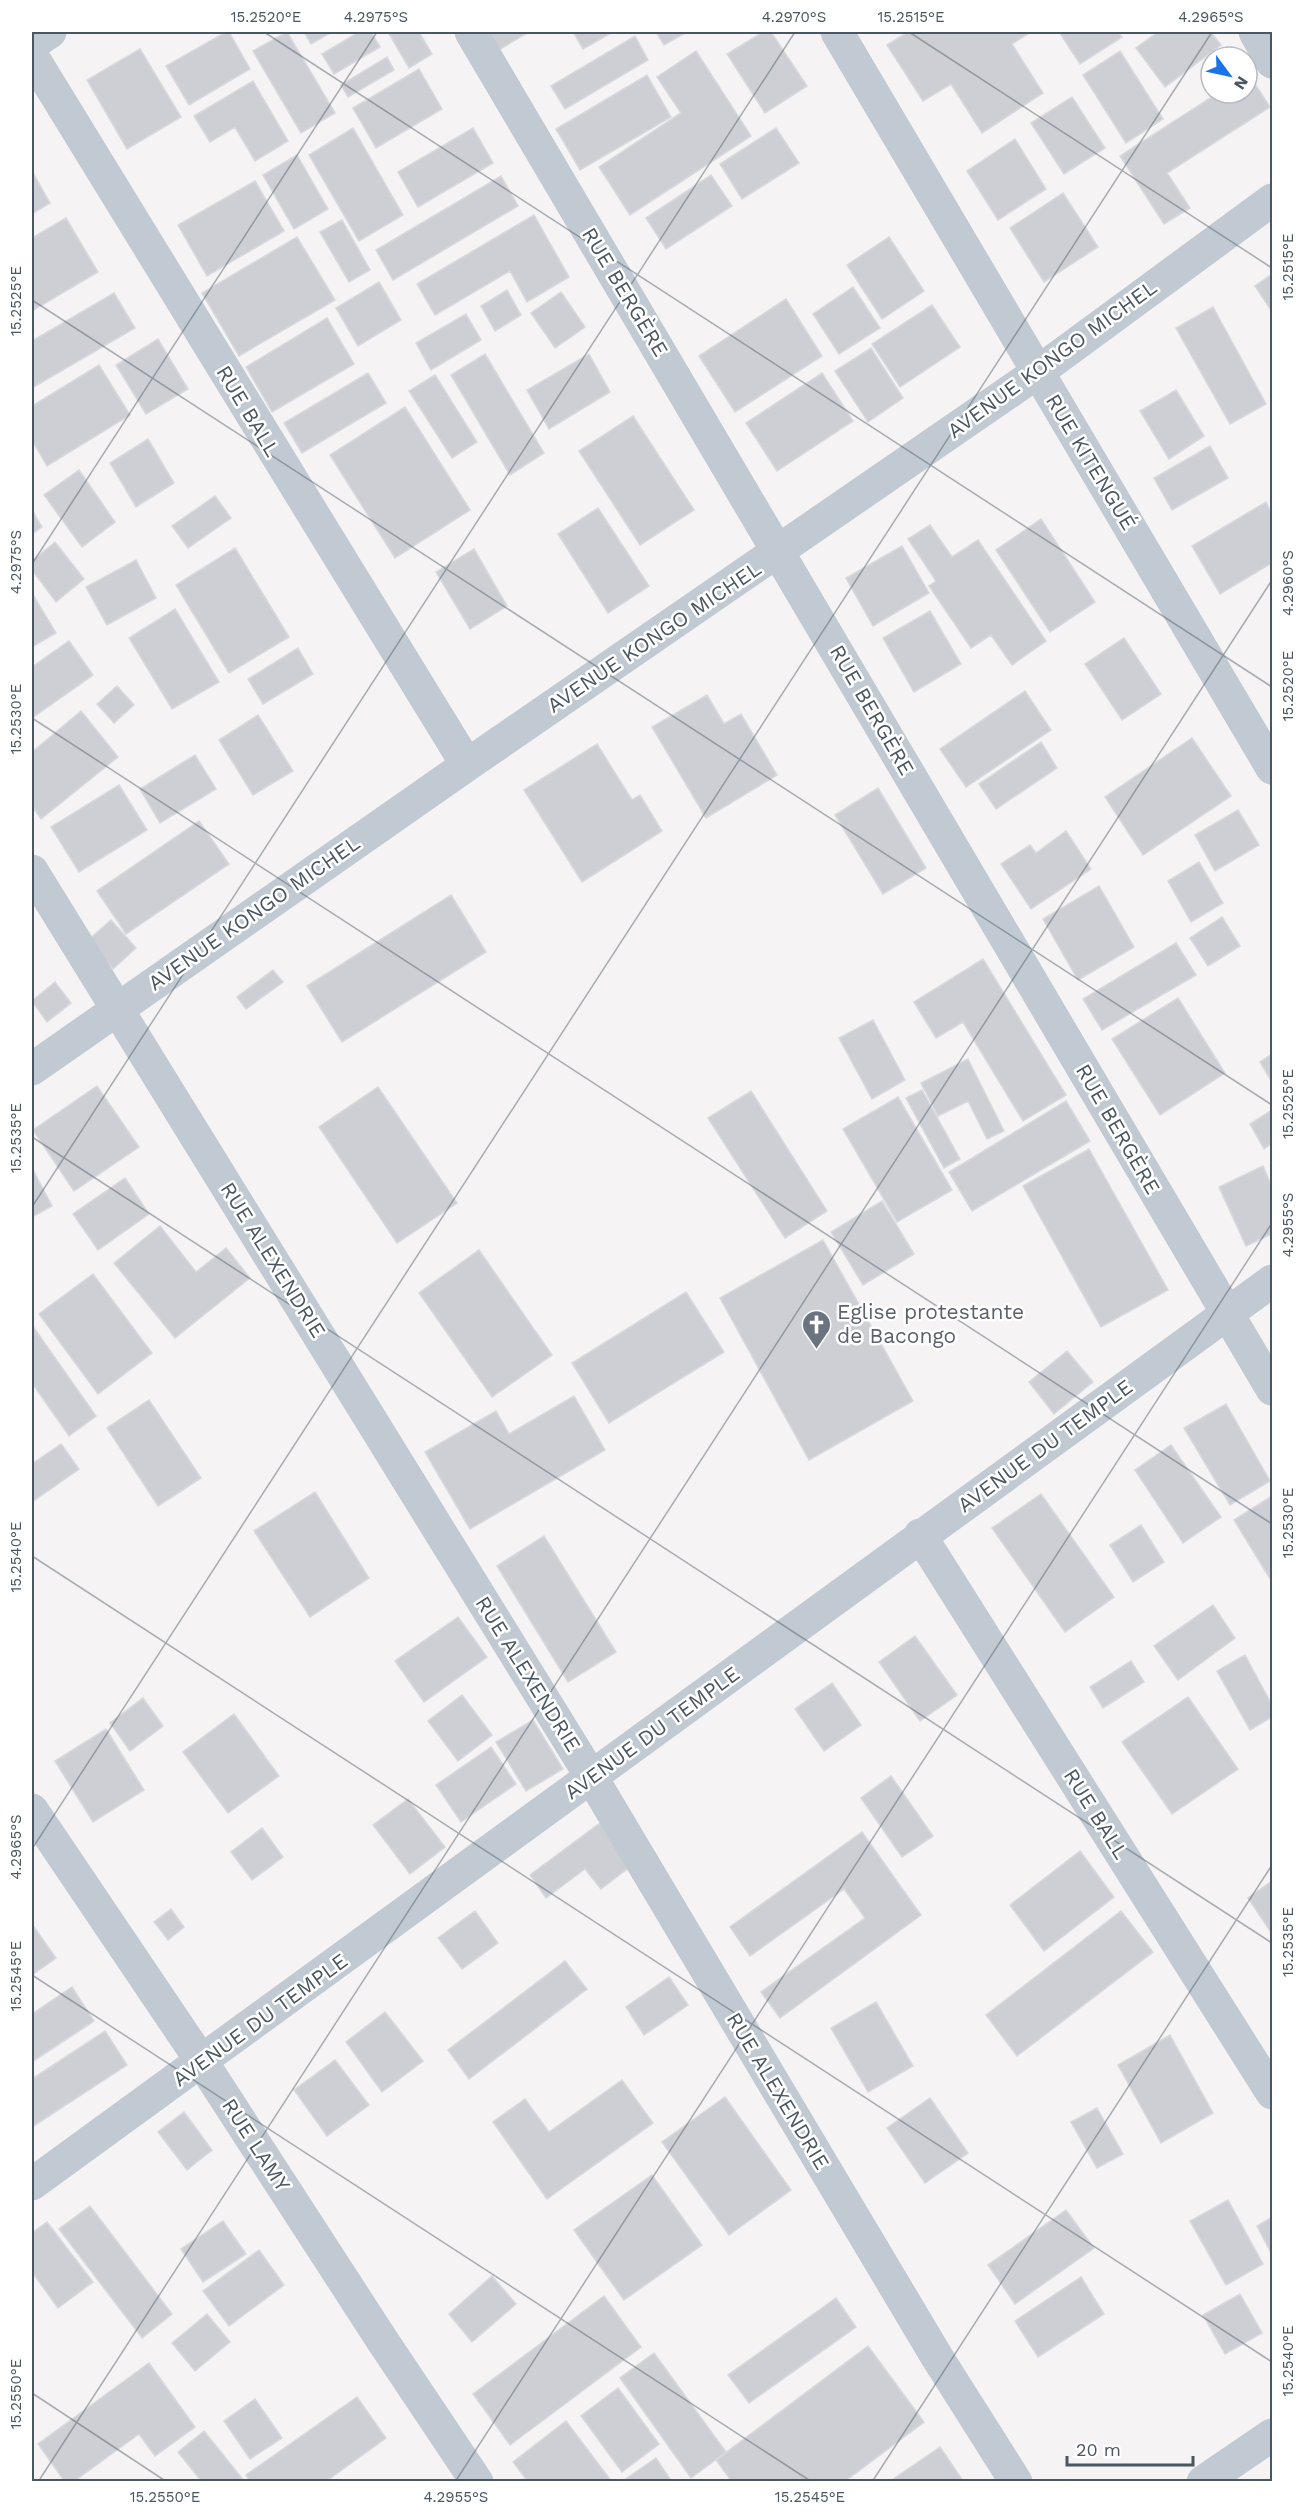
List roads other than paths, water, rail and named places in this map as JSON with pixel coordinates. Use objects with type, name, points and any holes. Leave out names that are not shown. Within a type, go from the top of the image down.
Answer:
[{"type":"street","points":[[32,44],[50,32]]},
{"type":"street","name":"RUE BERGÈRE","points":[[471,32],[1272,1389]]},
{"type":"street","name":"RUE KITENGUÉ","points":[[837,32],[1272,768]]},
{"type":"street","points":[[1255,32],[1272,62]]},
{"type":"street","name":"RUE BALL","points":[[32,56],[467,765]]},
{"type":"street","name":"AVENUE KONGO MICHEL","points":[[32,1069],[467,765],[1038,372],[1272,200]]},
{"type":"street","name":"RUE ALEXENDRIE","points":[[32,871],[591,1778],[937,2356],[1016,2481]]},
{"type":"street","name":"AVENUE DU TEMPLE","points":[[32,2184],[591,1778],[920,1535],[1025,1462],[1272,1281]]},
{"type":"street","name":"RUE BALL","points":[[920,1535],[1272,2093]]},
{"type":"street","name":"RUE LAMY","points":[[32,1810],[202,2062],[382,2340],[477,2481]]},
{"type":"street","points":[[1203,2481],[1272,2435]]},
{"type":"place","name":"Eglise protestante de Bacongo","points":[[816,1350]]}]
